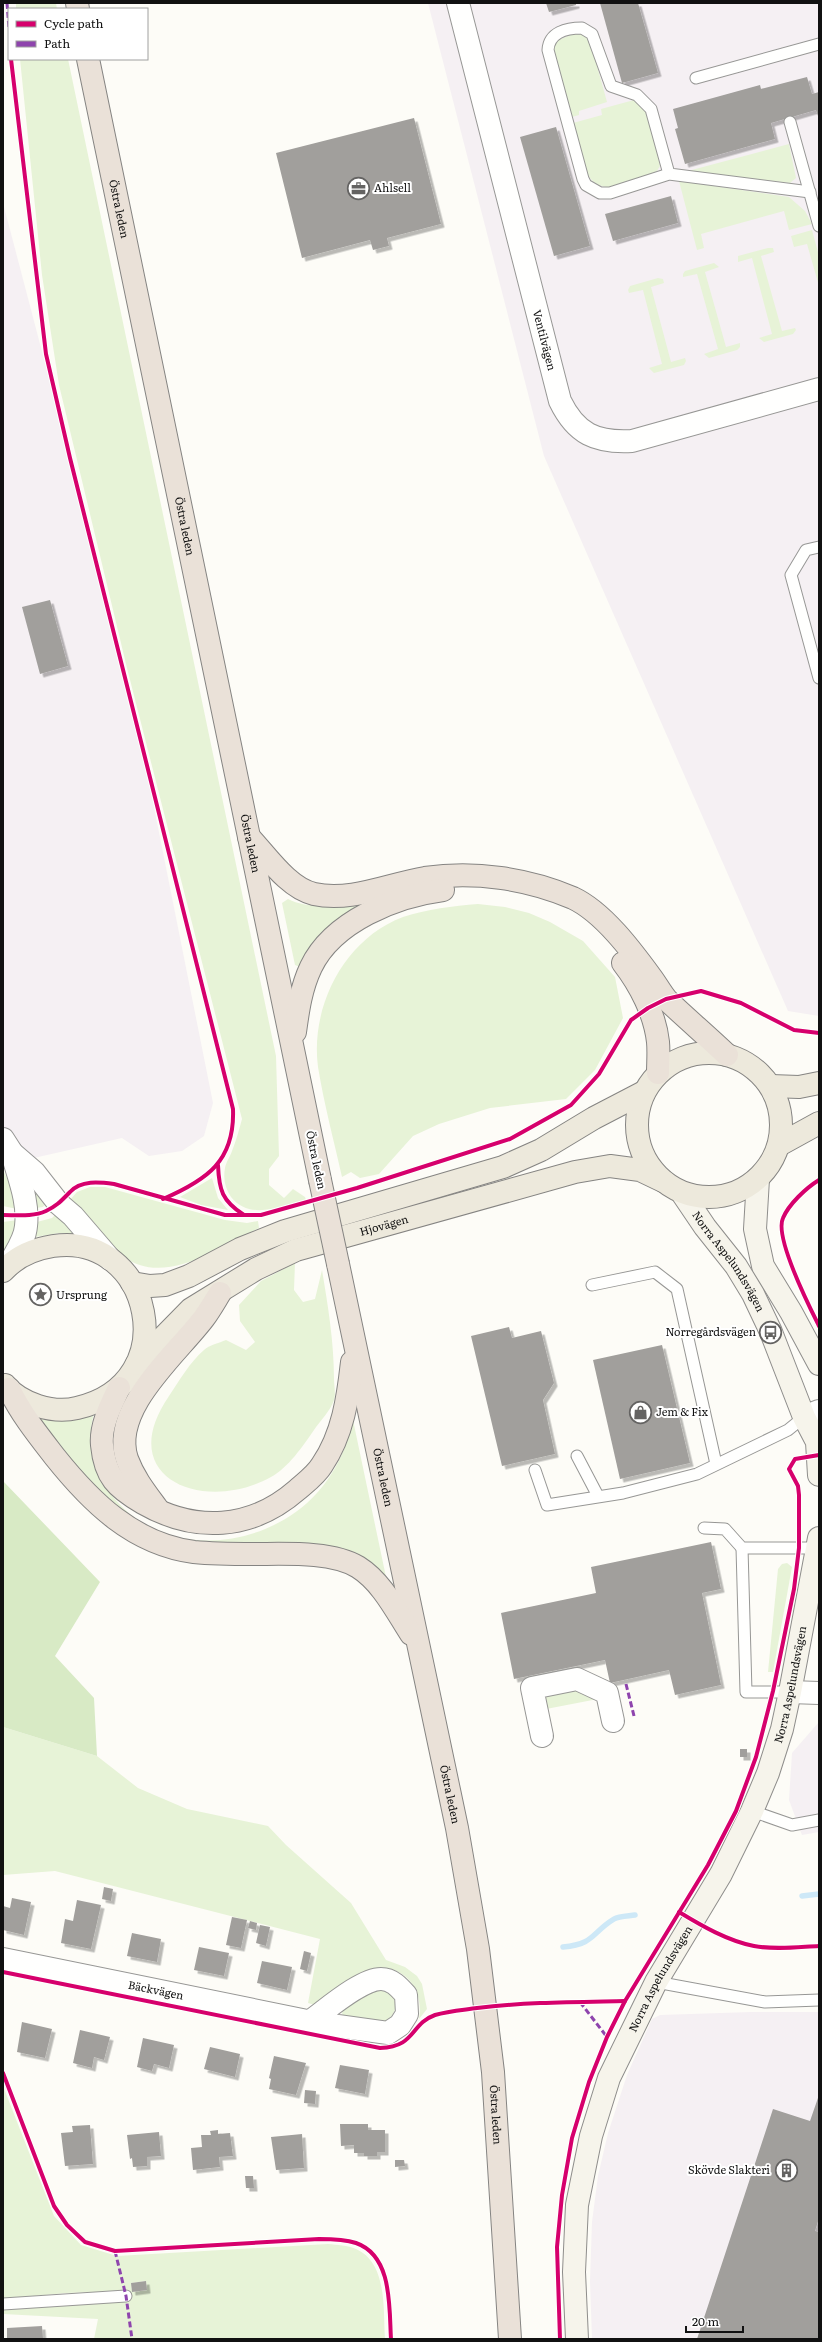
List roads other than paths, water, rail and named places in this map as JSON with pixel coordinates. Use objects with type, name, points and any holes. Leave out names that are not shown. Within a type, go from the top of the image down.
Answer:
[{"type":"highway","name":"Östra leden","points":[[88,60],[320,1180],[457,1828],[478,1949],[493,2072],[510,2339]]},
{"type":"highway","points":[[249,837],[296,886],[314,894],[336,895],[368,891],[424,878],[454,876],[500,878],[541,887],[575,899],[606,922],[666,999],[727,1055]]},
{"type":"highway","points":[[293,1049],[299,1004],[309,974],[323,948],[358,919],[382,908],[427,892],[453,889],[497,890],[537,899],[565,910],[594,931],[617,956],[636,980],[648,1008],[658,1042],[658,1073]]},
{"type":"highway","points":[[162,1514],[136,1478],[127,1458],[125,1435],[131,1413],[152,1380],[204,1318],[220,1293]]},
{"type":"highway","points":[[119,1388],[106,1417],[102,1444],[107,1469],[121,1490],[162,1514],[194,1522],[228,1523],[268,1511],[306,1482],[321,1466],[338,1434],[348,1396],[354,1340]]},
{"type":"highway","points":[[6,1386],[19,1411],[71,1477],[98,1506],[123,1526],[146,1538],[192,1552],[216,1554],[301,1554],[334,1559],[358,1567],[384,1592],[418,1645]]},
{"type":"main road","points":[[709,1052],[727,1055],[744,1062],[759,1072],[771,1086],[779,1105],[782,1125],[779,1145],[771,1163],[758,1179],[741,1190],[722,1197],[702,1197],[682,1193],[663,1181],[649,1167],[640,1150],[636,1130],[638,1111],[644,1092],[658,1073],[673,1062],[690,1055],[709,1052]]},
{"type":"main road","points":[[771,1086],[799,1087],[819,1083]]},
{"type":"main road","name":"Hjovägen","points":[[132,1283],[150,1286],[165,1285],[189,1276],[240,1249],[285,1231],[503,1167],[541,1150],[594,1118],[644,1092]]},
{"type":"main road","points":[[779,1145],[819,1123]]},
{"type":"main road","name":"Hjovägen","points":[[137,1364],[191,1308],[220,1293],[256,1269],[296,1250],[575,1172],[610,1166],[640,1170],[663,1181]]},
{"type":"main road","points":[[6,1268],[36,1250],[60,1245],[78,1246],[96,1252],[112,1261],[123,1270],[132,1283],[141,1303],[145,1330],[143,1346],[137,1364],[119,1388],[105,1398],[90,1405],[73,1409],[56,1410],[39,1406],[23,1399],[6,1386]]},
{"type":"street","name":"Ventilvägen","points":[[458,3],[560,401],[568,418],[596,438],[614,442],[632,442],[819,389]]},
{"type":"street","points":[[7,1146],[34,1172],[59,1204],[73,1216],[112,1261]]},
{"type":"street","points":[[6,1268],[23,1238],[26,1226],[25,1199],[7,1146]]},
{"type":"street","points":[[758,1179],[755,1229],[763,1266],[792,1312],[819,1364]]},
{"type":"street","name":"Norra Aspelundsvägen","points":[[682,1193],[705,1227],[736,1266],[753,1294],[811,1414],[818,1441],[819,1475]]},
{"type":"street","name":"Norra Aspelundsvägen","points":[[576,2339],[574,2272],[577,2205],[591,2136],[609,2078],[656,1982],[721,1874],[752,1811],[782,1729],[819,1543]]},
{"type":"street","points":[[542,1736],[532,1688],[577,1678],[607,1694],[613,1721]]},
{"type":"street","points":[[790,1692],[819,1693]]},
{"type":"street","name":"Bäckvägen","points":[[3,1959],[309,2022]]},
{"type":"lane","points":[[669,174],[651,109],[637,95],[611,86],[592,34],[582,28],[555,34],[548,42],[548,50],[586,185],[600,193],[610,193],[669,174],[810,192]]},
{"type":"lane","points":[[696,78],[819,44]]},
{"type":"lane","points":[[790,122],[819,226]]},
{"type":"lane","points":[[819,547],[806,550],[791,575],[819,678]]},
{"type":"lane","points":[[592,1285],[655,1272],[677,1289],[716,1464]]},
{"type":"lane","points":[[535,1470],[547,1504],[623,1493],[697,1474],[788,1430],[811,1414]]},
{"type":"lane","points":[[577,1456],[598,1496]]},
{"type":"lane","points":[[704,1528],[725,1529],[742,1548],[746,1692],[790,1692]]},
{"type":"lane","points":[[742,1548],[819,1543]]},
{"type":"lane","points":[[752,1811],[792,1825],[819,1820]]},
{"type":"lane","points":[[656,1982],[764,2002],[819,2000]]},
{"type":"lane","points":[[3,2304],[126,2296]]},
{"type":"waterway","points":[[802,1896],[819,1894]]},
{"type":"waterway","points":[[563,1947],[573,1946],[587,1941],[616,1918],[635,1915]]},
{"type":"place","name":"Ahlsell","points":[[358,188]]},
{"type":"place","name":"Ursprung","points":[[40,1295]]},
{"type":"place","name":"Norregårdsvägen","points":[[771,1332]]},
{"type":"place","name":"Jem & Fix","points":[[641,1412]]},
{"type":"place","name":"Skövde Slakteri","points":[[786,2170]]}]
